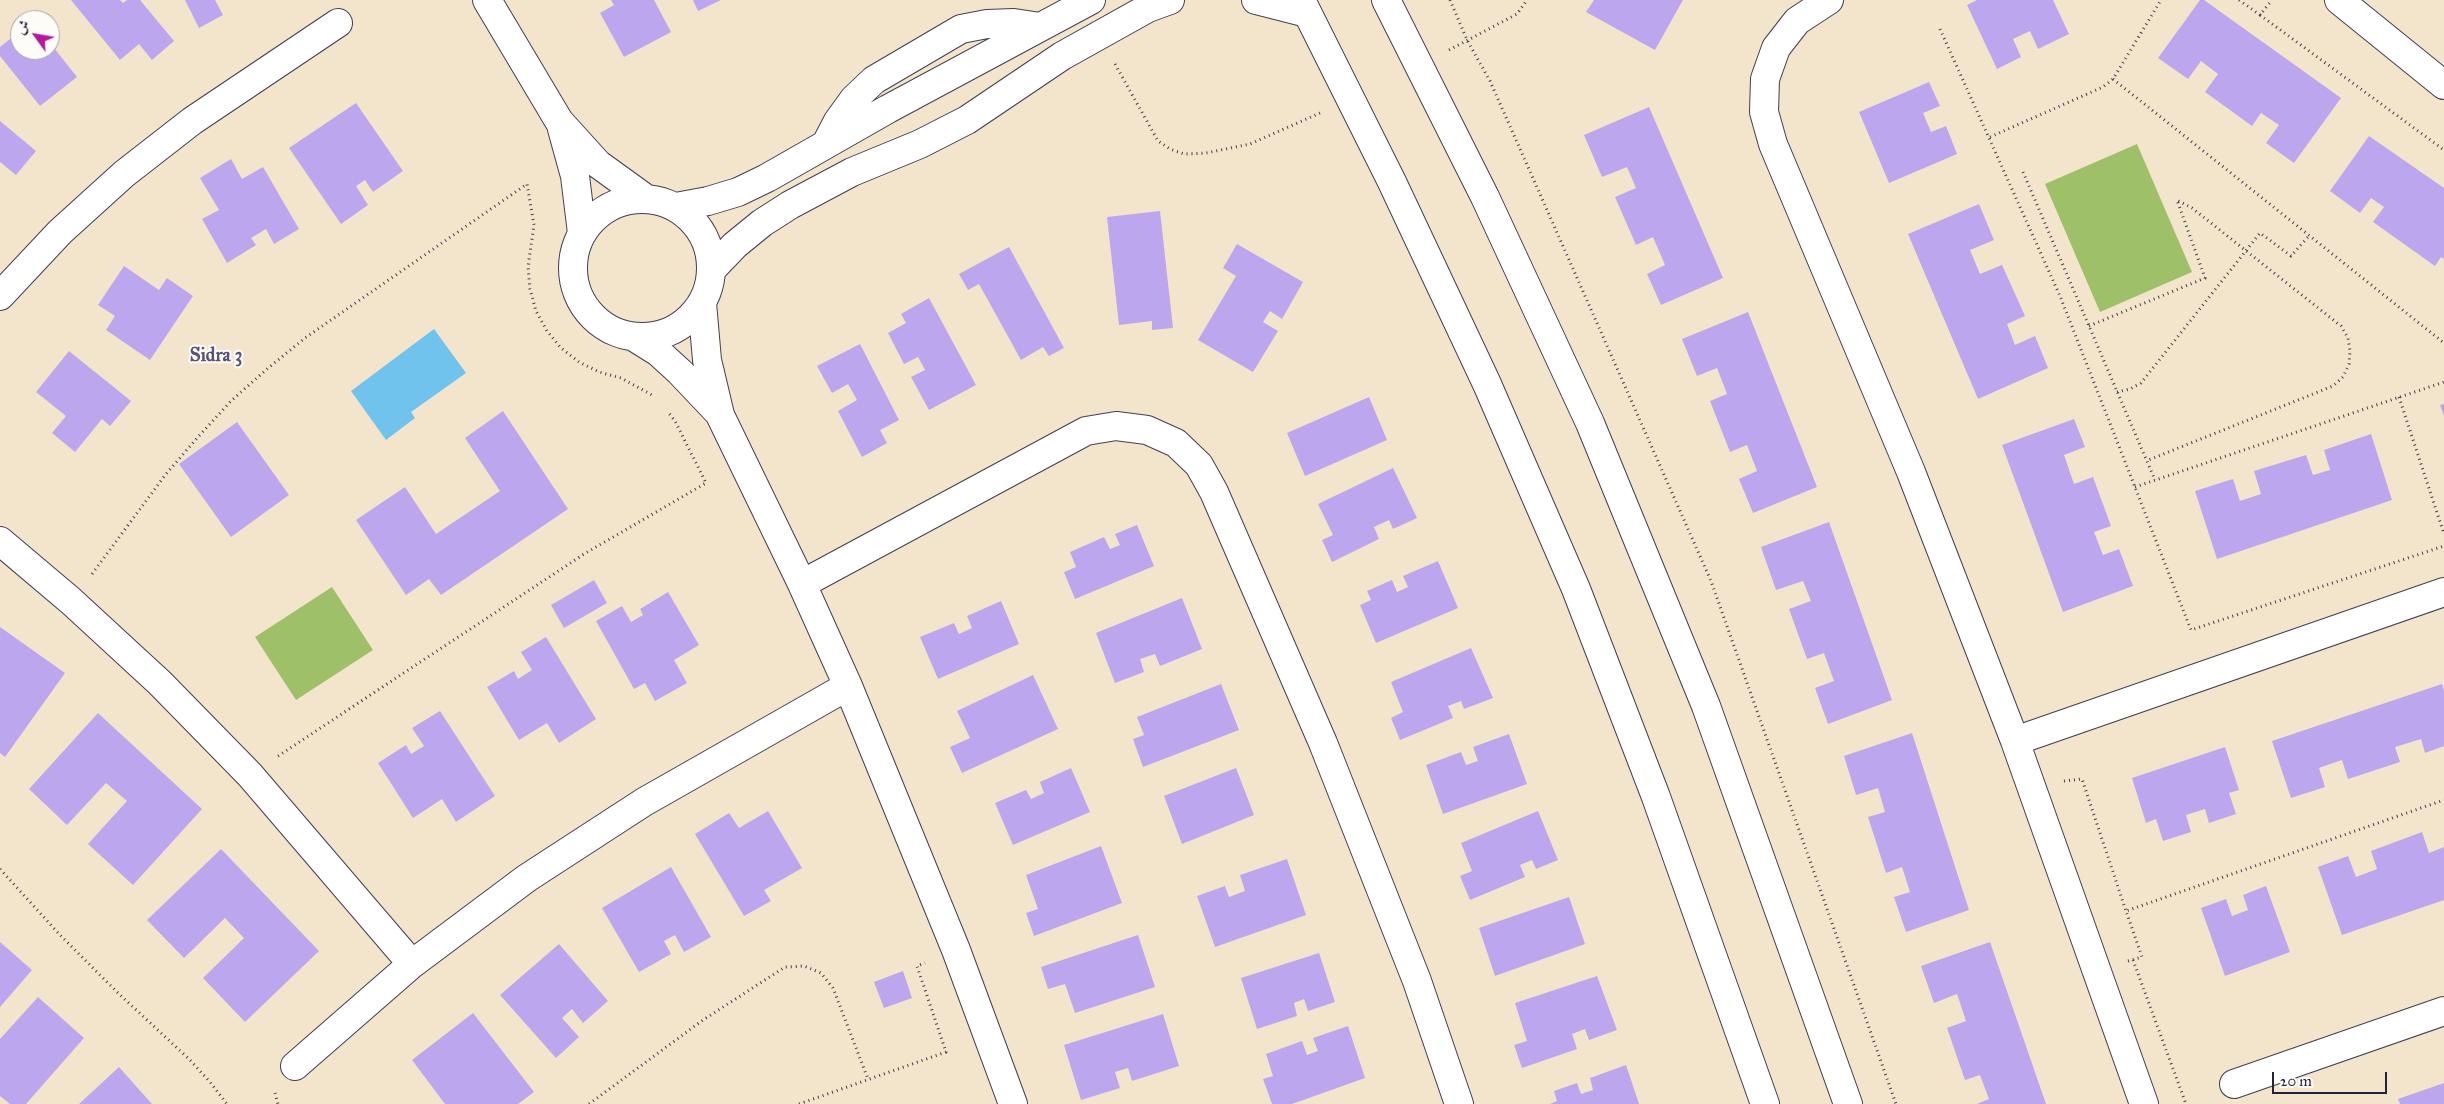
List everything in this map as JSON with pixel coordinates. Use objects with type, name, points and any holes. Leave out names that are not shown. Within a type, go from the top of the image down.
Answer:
[{"type":"street","points":[[487,0],[559,120],[598,164],[645,198]]},
{"type":"street","points":[[676,206],[708,201],[738,192],[1091,0]]},
{"type":"street","points":[[712,269],[755,229],[790,205],[852,172],[920,144],[967,120],[1037,72],[1099,35],[1148,8],[1170,0]]},
{"type":"street","points":[[1256,0],[1304,6],[1487,384],[1576,589],[1656,797],[1765,1104]]},
{"type":"street","points":[[1386,0],[1485,197],[1590,424],[1706,706],[1848,1104]]},
{"type":"street","points":[[1829,0],[1797,21],[1776,48],[1765,79],[1764,112],[1773,144],[1911,472],[2015,740],[2144,1104]]},
{"type":"street","points":[[2339,0],[2444,85]]},
{"type":"street","points":[[0,296],[60,232],[124,174],[192,121],[338,23]]},
{"type":"street","points":[[825,145],[838,121],[854,99],[874,80],[961,29],[987,24],[1040,27]]},
{"type":"street","points":[[559,120],[575,176],[582,233]]},
{"type":"street","points":[[634,337],[654,337],[673,330],[689,319],[702,304],[709,287],[712,269],[703,233],[676,206],[661,200],[645,198],[620,201],[599,214],[582,233],[573,259],[575,286],[588,311],[608,328],[634,337],[658,352],[680,372],[720,415]]},
{"type":"street","points":[[702,304],[707,360],[720,415],[802,584],[848,686],[956,950],[1013,1104]]},
{"type":"street","points":[[802,584],[1086,431],[1116,426],[1147,430],[1176,443],[1199,465],[1214,492],[1323,744],[1417,980],[1459,1104]]},
{"type":"street","points":[[0,541],[71,601],[160,683],[250,775],[412,964]]},
{"type":"street","points":[[2015,740],[2444,592]]},
{"type":"street","points":[[295,1066],[412,964],[469,920],[585,838],[644,802],[848,686]]},
{"type":"street","points":[[2234,1084],[2444,1011]]},
{"type":"path","points":[[1450,0],[1467,40],[1494,90],[1711,581],[1896,1104]]},
{"type":"path","points":[[1419,66],[1517,14],[1527,0]]},
{"type":"path","points":[[1990,137],[2103,87],[2113,79],[2161,0]]},
{"type":"path","points":[[2239,0],[2444,150]]},
{"type":"path","points":[[2260,15],[2272,0]]},
{"type":"path","points":[[1940,29],[2060,296],[2191,630],[2444,546]]},
{"type":"path","points":[[1099,35],[1158,141],[1170,149],[1184,154],[1206,153],[1250,144],[1350,100]]},
{"type":"path","points":[[2113,79],[2444,343]]},
{"type":"path","points":[[2023,172],[2155,480]]},
{"type":"path","points":[[71,601],[166,474],[231,401],[304,338],[527,184],[534,225],[528,267],[530,289],[536,311],[547,331],[561,348],[579,362],[599,372],[621,378],[642,388],[654,397]]},
{"type":"path","points":[[2089,326],[2205,278],[2177,200],[2192,208],[2341,326],[2348,338],[2349,364],[2343,377],[2333,386],[2146,461]]},
{"type":"path","points":[[2117,392],[2130,389],[2140,383],[2260,233],[2291,256],[2309,236]]},
{"type":"path","points":[[2135,487],[2444,382]]},
{"type":"path","points":[[2399,397],[2444,534]]},
{"type":"path","points":[[250,775],[584,554],[706,483],[674,420],[665,408]]},
{"type":"path","points":[[2030,783],[2082,779],[2142,957],[2098,970]]},
{"type":"path","points":[[2126,911],[2444,800]]},
{"type":"path","points":[[0,869],[80,955],[189,1059],[227,1104]]},
{"type":"path","points":[[799,1104],[946,1052],[917,966],[956,950]]},
{"type":"path","points":[[2133,960],[2186,1104]]},
{"type":"path","points":[[589,1104],[702,1020],[785,967],[804,966],[821,973],[833,988],[868,1079]]},
{"type":"green space","points":[[2137,144],[2192,272],[2100,312],[2045,184]]},
{"type":"green space","points":[[332,587],[373,650],[296,700],[255,637]]},
{"type":"water","points":[[434,329],[466,373],[411,412],[415,418],[386,440],[351,391]]},
{"type":"building","points":[[71,0],[120,0],[123,3],[127,0],[140,0],[174,41],[152,60],[139,44],[120,60]]},
{"type":"building","points":[[185,0],[215,0],[223,15],[199,28]]},
{"type":"building","points":[[611,0],[654,0],[671,32],[624,57],[600,13],[614,5]]},
{"type":"building","points":[[693,0],[721,0],[698,11]]},
{"type":"building","points":[[1594,0],[1683,0],[1655,50],[1586,12]]},
{"type":"building","points":[[1977,0],[2053,0],[2069,34],[2038,49],[2030,31],[2013,39],[2021,57],[1997,69],[1967,5]]},
{"type":"building","points":[[2200,0],[2204,0],[2341,98],[2294,163],[2266,143],[2279,125],[2261,113],[2252,126],[2205,92],[2218,74],[2201,61],[2188,79],[2158,58]]},
{"type":"building","points":[[10,39],[10,60],[60,60],[60,56],[77,77],[40,106],[0,56],[0,47]]},
{"type":"building","points":[[1929,82],[1940,106],[1923,113],[1931,132],[1946,126],[1957,154],[1889,183],[1859,112]]},
{"type":"building","points":[[356,103],[403,171],[373,192],[365,180],[356,186],[368,205],[341,224],[289,148]]},
{"type":"building","points":[[1649,107],[1723,278],[1661,305],[1647,274],[1665,265],[1653,237],[1636,245],[1615,197],[1636,188],[1627,167],[1602,177],[1584,135]]},
{"type":"building","points":[[0,121],[36,151],[16,175],[0,162]]},
{"type":"building","points":[[2369,136],[2444,188],[2444,259],[2441,257],[2435,266],[2373,222],[2384,207],[2371,198],[2360,213],[2330,191]]},
{"type":"building","points":[[231,159],[242,179],[263,167],[299,229],[274,244],[266,229],[251,238],[256,245],[227,263],[202,219],[219,210],[200,178]]},
{"type":"building","points":[[1979,204],[1994,240],[1970,250],[1980,274],[2002,265],[2025,316],[2007,324],[2015,345],[2035,336],[2048,368],[1978,399],[1908,234]]},
{"type":"building","points":[[1160,211],[1173,328],[1152,330],[1152,321],[1119,325],[1107,217]]},
{"type":"building","points":[[1237,244],[1303,282],[1282,319],[1270,311],[1263,322],[1278,331],[1253,372],[1198,340],[1236,276],[1223,268]]},
{"type":"building","points":[[1009,247],[1064,348],[1049,356],[1043,347],[1021,360],[979,284],[968,290],[959,274]]},
{"type":"building","points":[[124,266],[159,290],[167,278],[193,296],[150,360],[106,330],[115,316],[98,305]]},
{"type":"building","points":[[929,298],[976,385],[929,410],[911,377],[925,370],[918,357],[904,364],[888,333],[906,323],[901,314]]},
{"type":"building","points":[[1748,312],[1817,487],[1753,513],[1739,479],[1757,471],[1747,445],[1730,452],[1710,401],[1727,394],[1717,368],[1697,376],[1682,339]]},
{"type":"building","points":[[860,344],[899,420],[880,430],[887,443],[862,457],[838,411],[857,400],[848,384],[832,393],[817,366]]},
{"type":"building","points":[[69,351],[131,401],[110,426],[102,419],[75,452],[52,433],[66,416],[36,392]]},
{"type":"building","points":[[1369,397],[1387,440],[1305,476],[1287,433]]},
{"type":"building","points":[[2444,404],[2444,416],[2440,405]]},
{"type":"building","points":[[503,411],[568,509],[441,595],[429,579],[406,595],[356,520],[405,487],[436,534],[500,491],[465,438]]},
{"type":"building","points":[[2074,419],[2085,447],[2064,455],[2074,484],[2093,477],[2111,526],[2094,532],[2103,555],[2119,549],[2133,586],[2063,612],[2002,445]]},
{"type":"building","points":[[237,422],[289,495],[231,537],[179,464]]},
{"type":"building","points":[[2371,434],[2392,500],[2217,559],[2195,491],[2233,479],[2240,501],[2261,494],[2254,471],[2306,455],[2313,475],[2330,470],[2324,450]]},
{"type":"building","points":[[1393,468],[1417,518],[1393,529],[1389,520],[1374,527],[1379,539],[1332,562],[1322,540],[1333,535],[1318,504]]},
{"type":"building","points":[[1829,522],[1892,700],[1828,724],[1815,688],[1834,681],[1824,653],[1807,659],[1789,609],[1811,601],[1803,581],[1776,590],[1761,547]]},
{"type":"building","points":[[1137,525],[1154,566],[1075,599],[1064,572],[1076,567],[1070,552],[1104,537],[1110,549],[1120,545],[1115,534]]},
{"type":"building","points":[[1438,561],[1458,608],[1376,643],[1360,605],[1371,600],[1367,591],[1392,580],[1397,592],[1408,587],[1403,576]]},
{"type":"building","points":[[594,580],[607,603],[564,628],[551,605]]},
{"type":"building","points":[[668,592],[699,645],[674,660],[687,683],[655,701],[645,683],[634,689],[596,621],[622,606],[631,622],[643,615],[640,609]]},
{"type":"building","points":[[1182,598],[1202,649],[1160,666],[1155,654],[1140,659],[1144,672],[1115,683],[1096,633]]},
{"type":"building","points":[[1001,601],[1019,644],[938,679],[920,637],[954,623],[959,634],[972,628],[967,616]]},
{"type":"building","points":[[0,627],[65,673],[5,757],[0,753]]},
{"type":"building","points":[[546,637],[596,719],[559,743],[547,723],[519,740],[487,687],[514,671],[518,679],[532,670],[521,652]]},
{"type":"building","points":[[1471,648],[1493,698],[1464,709],[1461,701],[1448,706],[1453,718],[1400,740],[1391,718],[1403,712],[1391,682]]},
{"type":"building","points":[[1033,675],[1058,729],[962,773],[950,747],[970,738],[957,711]]},
{"type":"building","points":[[1221,684],[1239,730],[1143,767],[1133,739],[1144,735],[1137,717]]},
{"type":"building","points":[[2442,684],[2444,691],[2444,746],[2425,753],[2421,739],[2395,747],[2400,762],[2348,779],[2342,760],[2319,768],[2325,787],[2291,798],[2272,741]]},
{"type":"building","points":[[440,711],[495,796],[456,822],[442,799],[413,818],[378,763],[406,745],[411,754],[424,746],[412,728]]},
{"type":"building","points":[[98,713],[202,809],[133,885],[88,844],[127,801],[106,783],[67,825],[29,789]]},
{"type":"building","points":[[1912,733],[1969,910],[1906,932],[1894,897],[1910,892],[1902,867],[1886,873],[1868,817],[1885,812],[1878,788],[1856,795],[1844,756]]},
{"type":"building","points":[[1509,734],[1527,784],[1443,814],[1426,765],[1461,752],[1466,765],[1478,761],[1473,747]]},
{"type":"building","points":[[2225,747],[2239,790],[2229,793],[2236,814],[2209,823],[2205,809],[2186,815],[2191,832],[2163,841],[2156,819],[2146,823],[2132,778]]},
{"type":"building","points":[[1071,768],[1090,812],[1013,845],[995,803],[1026,790],[1031,799],[1044,793],[1040,782]]},
{"type":"building","points":[[1236,768],[1254,815],[1182,844],[1164,796]]},
{"type":"building","points":[[768,811],[802,868],[764,890],[771,901],[744,916],[695,834],[729,813],[739,828]]},
{"type":"building","points":[[1538,811],[1558,860],[1536,869],[1532,860],[1520,865],[1525,877],[1470,900],[1460,876],[1472,871],[1461,843]]},
{"type":"building","points":[[2422,832],[2429,853],[2444,847],[2444,900],[2342,935],[2318,867],[2348,856],[2356,877],[2377,869],[2371,851]]},
{"type":"building","points":[[1101,846],[1122,903],[1034,936],[1026,913],[1038,909],[1026,875]]},
{"type":"building","points":[[221,849],[319,951],[245,1022],[203,978],[244,938],[225,918],[184,958],[147,920]]},
{"type":"building","points":[[1287,859],[1306,915],[1215,947],[1197,896],[1225,886],[1229,897],[1245,891],[1240,875]]},
{"type":"building","points":[[671,867],[711,937],[684,952],[675,935],[664,941],[671,954],[639,972],[602,908]]},
{"type":"building","points":[[2266,886],[2290,952],[2225,976],[2201,908],[2226,899],[2232,916],[2248,910],[2243,895]]},
{"type":"building","points":[[1569,897],[1585,944],[1495,976],[1479,928]]},
{"type":"building","points":[[1138,935],[1155,987],[1075,1013],[1065,984],[1048,989],[1041,967]]},
{"type":"building","points":[[0,942],[32,970],[0,1007]]},
{"type":"building","points":[[1990,942],[2046,1104],[1977,1104],[1989,1099],[1980,1075],[1965,1080],[1947,1028],[1966,1021],[1957,994],[1934,1003],[1921,966]]},
{"type":"building","points":[[559,944],[608,1001],[583,1023],[572,1009],[562,1018],[579,1037],[556,1058],[500,995]]},
{"type":"building","points":[[1319,953],[1335,1002],[1308,1011],[1304,999],[1294,1003],[1297,1016],[1257,1029],[1241,978]]},
{"type":"building","points":[[903,971],[912,998],[884,1008],[874,982]]},
{"type":"building","points":[[1597,976],[1617,1030],[1589,1040],[1585,1029],[1572,1034],[1577,1049],[1522,1068],[1514,1045],[1527,1041],[1515,1003]]},
{"type":"building","points":[[38,997],[84,1038],[26,1104],[10,1104],[0,1096],[0,1039]]},
{"type":"building","points":[[473,1013],[534,1092],[518,1104],[445,1104],[412,1060]]},
{"type":"building","points":[[1163,1014],[1179,1066],[1132,1081],[1128,1068],[1115,1072],[1120,1088],[1081,1100],[1064,1045]]},
{"type":"building","points":[[1348,1026],[1365,1078],[1292,1104],[1272,1104],[1263,1079],[1273,1076],[1266,1054],[1302,1041],[1307,1055],[1318,1051],[1313,1038]]},
{"type":"building","points":[[1626,1065],[1639,1104],[1550,1104],[1557,1101],[1554,1091],[1577,1083],[1581,1094],[1593,1090],[1590,1078]]},
{"type":"building","points":[[119,1067],[152,1104],[79,1104]]},
{"type":"building","points":[[2444,1083],[2444,1104],[2400,1104],[2398,1099]]},
{"type":"district","name":"Sidra 3","points":[[216,356]]}]
